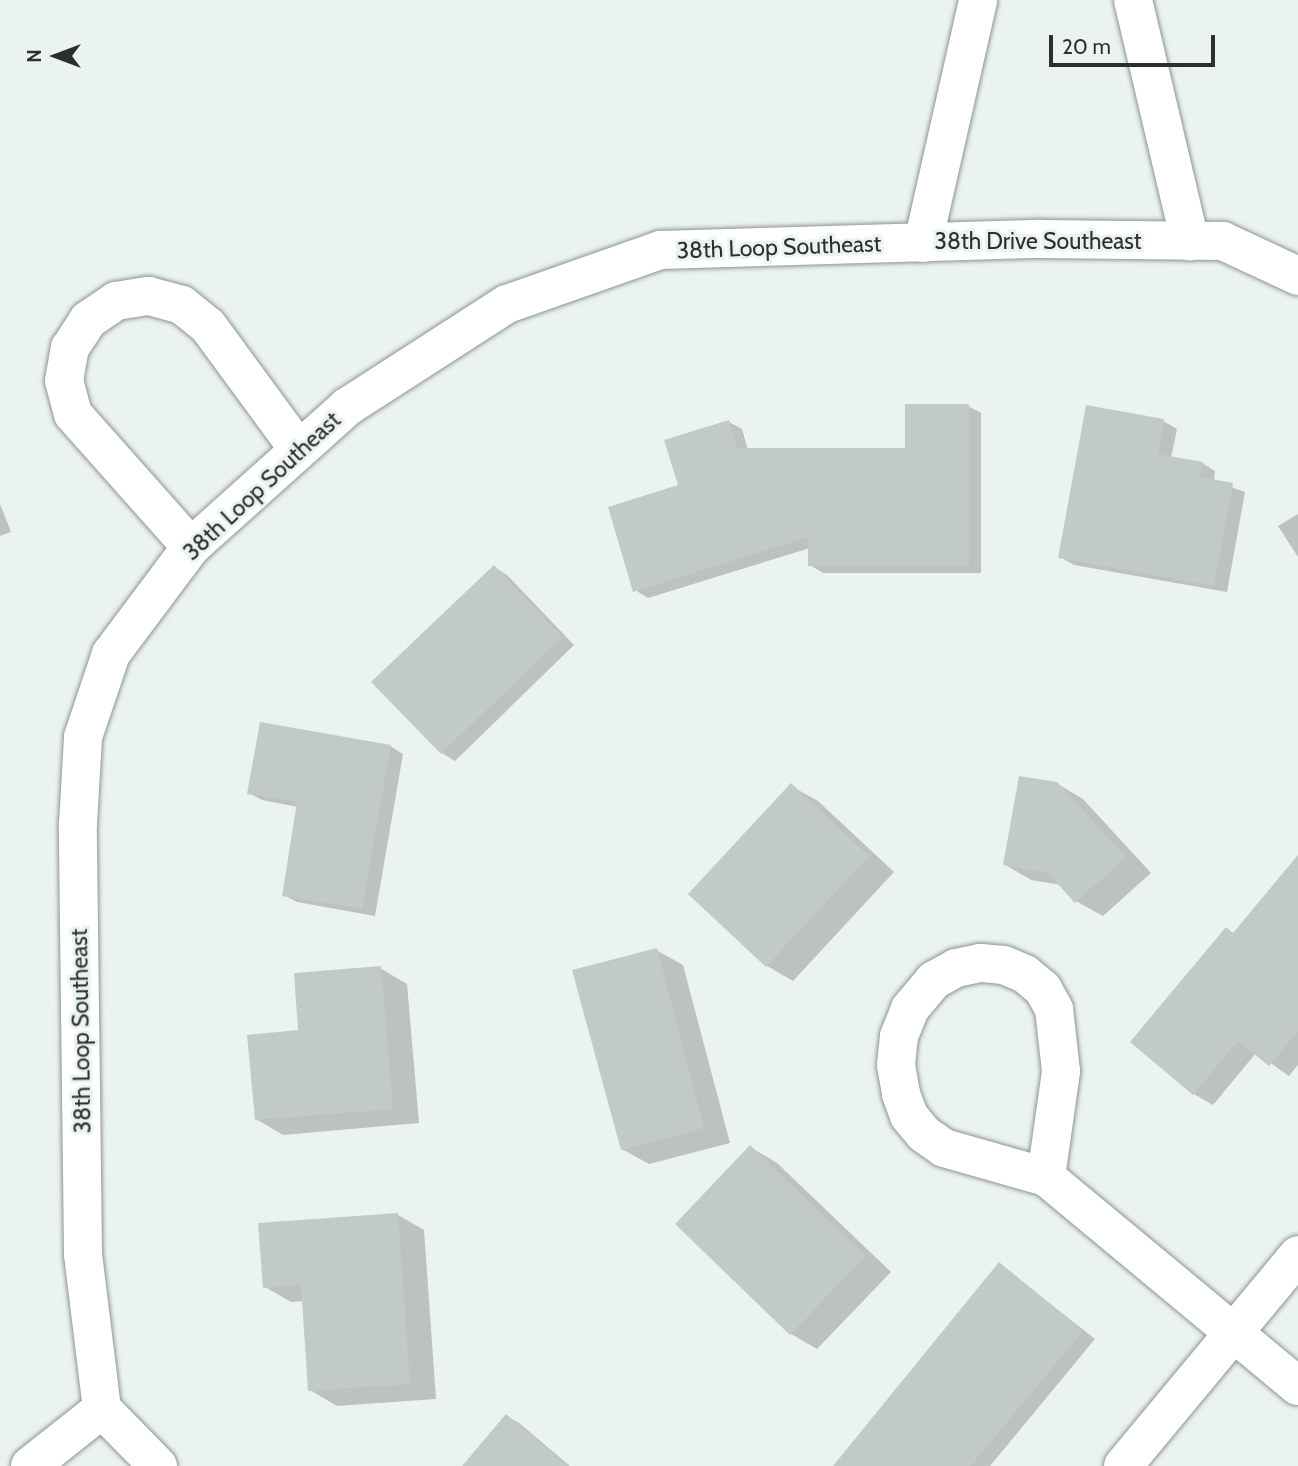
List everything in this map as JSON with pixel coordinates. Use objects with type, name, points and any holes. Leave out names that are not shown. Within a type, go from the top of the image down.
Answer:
[{"type":"street","name":"38th Drive Southeast","points":[[978,0],[923,243],[1223,241],[1298,276]]},
{"type":"street","points":[[1133,0],[1190,241]]},
{"type":"street","name":"38th Loop Southeast","points":[[102,1409],[83,1254],[78,824],[83,737],[111,654],[191,547],[297,447],[347,407],[507,304],[660,250],[923,243]]},
{"type":"street","points":[[191,547],[73,414],[64,381],[70,348],[88,320],[116,301],[149,296],[182,305],[208,326],[297,447]]},
{"type":"street","points":[[1046,1177],[1061,1071],[1054,1009],[1043,989],[1025,974],[980,963],[956,968],[934,980],[910,1009],[899,1036],[897,1065],[909,1116],[944,1148],[1046,1177],[1298,1386]]},
{"type":"street","points":[[1123,1466],[1298,1255]]},
{"type":"street","points":[[30,1466],[102,1409],[158,1466]]},
{"type":"building","points":[[905,404],[969,404],[969,566],[808,566],[808,537],[633,592],[608,507],[678,485],[664,440],[729,420],[738,448],[905,448]]},
{"type":"building","points":[[1086,405],[1164,419],[1158,454],[1203,462],[1200,477],[1233,483],[1214,586],[1058,558]]},
{"type":"building","points":[[494,565],[562,637],[441,754],[371,682]]},
{"type":"building","points":[[260,722],[391,745],[362,909],[282,896],[297,802],[247,794]]},
{"type":"building","points":[[1019,776],[1057,782],[1126,857],[1075,903],[1048,873],[1003,865]]},
{"type":"building","points":[[791,783],[869,856],[766,967],[688,894]]},
{"type":"building","points":[[1298,855],[1298,1031],[1269,1066],[1238,1041],[1193,1095],[1130,1042],[1226,927],[1233,933]]},
{"type":"building","points":[[657,948],[704,1128],[621,1150],[572,970]]},
{"type":"building","points":[[381,966],[393,1109],[255,1120],[247,1035],[298,1030],[294,973]]},
{"type":"building","points":[[750,1145],[866,1256],[790,1335],[675,1224]]},
{"type":"building","points":[[398,1213],[410,1384],[308,1391],[301,1285],[263,1288],[258,1223]]},
{"type":"building","points":[[999,1262],[1083,1331],[971,1466],[833,1466]]},
{"type":"building","points":[[506,1414],[568,1466],[462,1466]]}]
